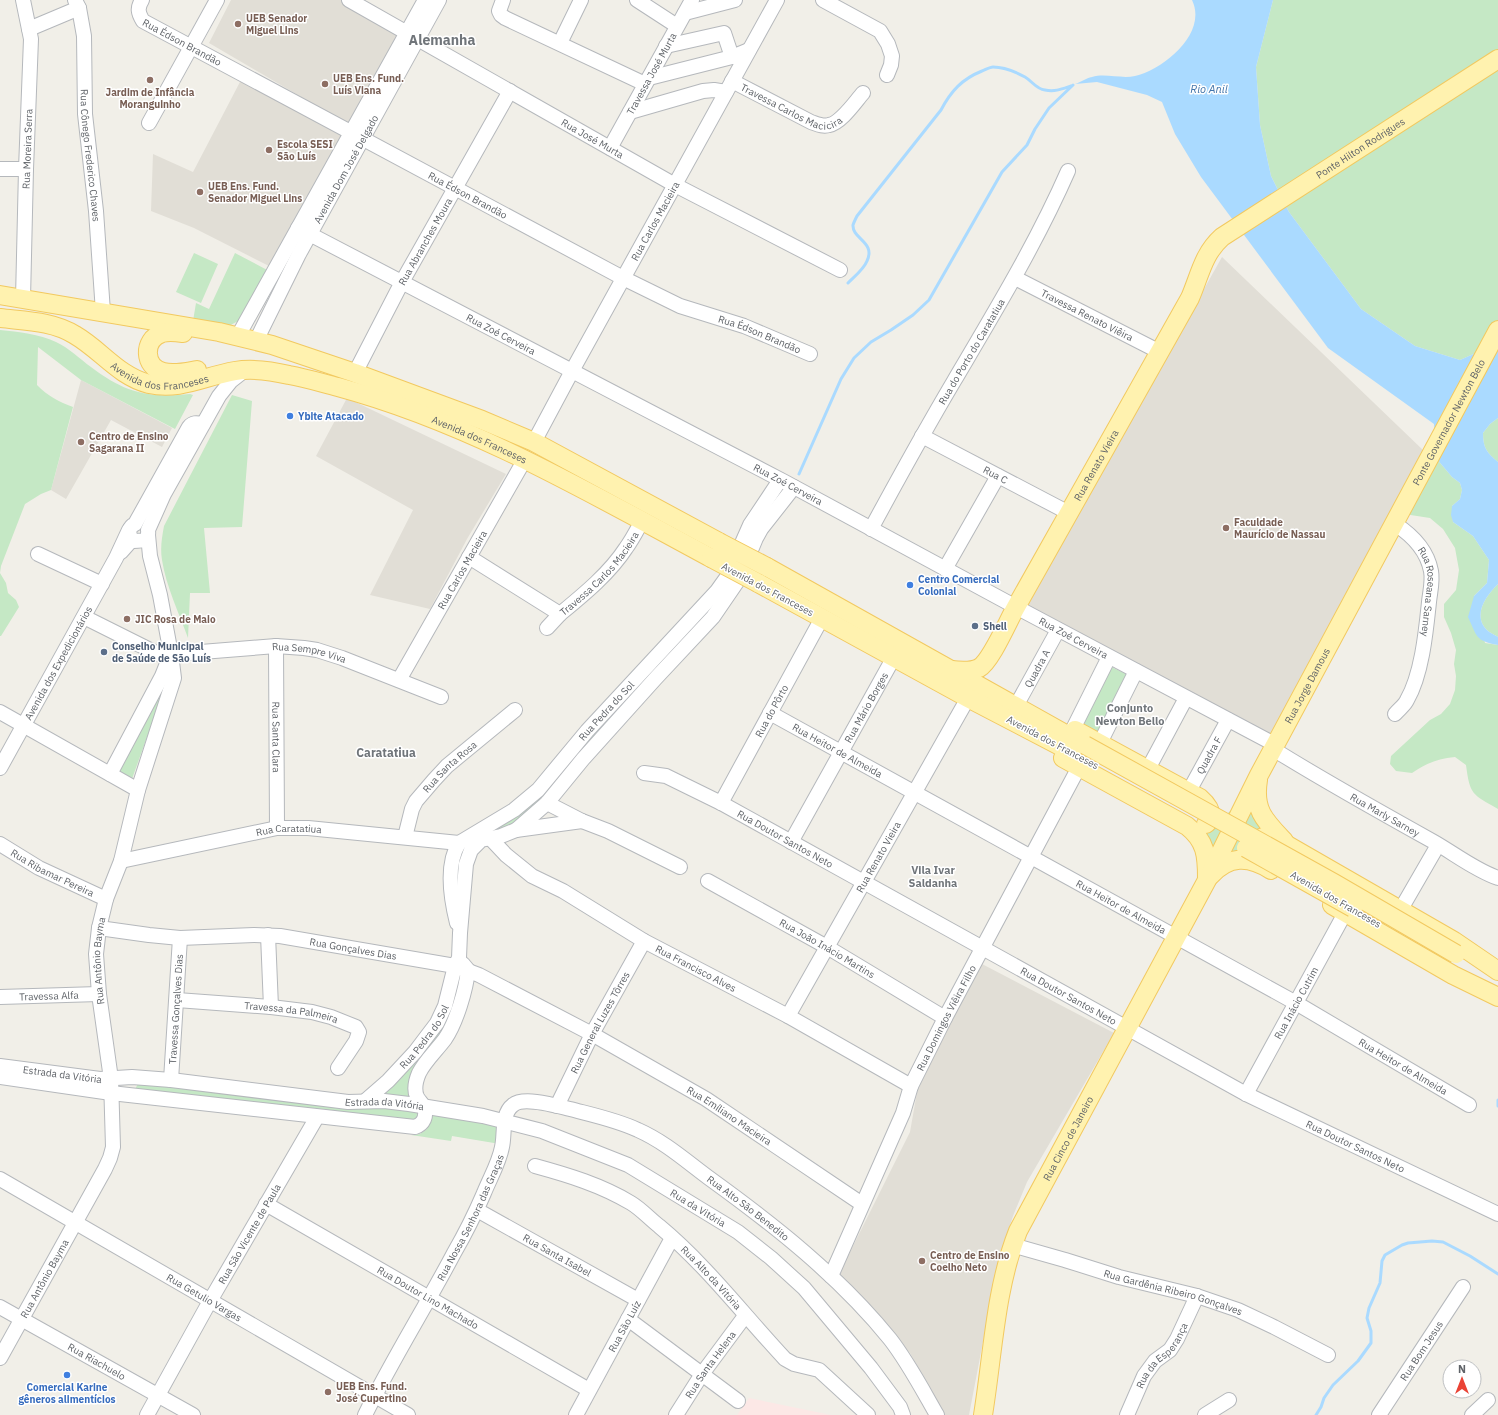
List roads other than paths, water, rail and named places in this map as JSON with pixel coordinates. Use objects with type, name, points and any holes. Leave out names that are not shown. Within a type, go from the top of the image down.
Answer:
[{"type":"main road","name":"Ponte Hilton Rodrigues","points":[[1222,237],[1498,59]]},
{"type":"main road","name":"Rua Renato Vieira","points":[[951,670],[971,670],[978,668],[985,663],[1190,298],[1205,258],[1222,237]]},
{"type":"main road","name":"Avenida dos Franceses","points":[[0,295],[200,328],[238,336],[294,352],[355,373],[482,420],[534,442],[767,567],[1016,706],[1087,753],[1338,899],[1454,959],[1498,977]]},
{"type":"main road","points":[[0,308],[57,317],[74,322],[86,328],[96,336],[131,378]]},
{"type":"main road","name":"Avenida dos Franceses","points":[[0,318],[44,324],[63,329],[82,340],[131,378],[151,384],[171,386],[189,384],[222,373],[245,369],[273,372],[330,385],[402,407],[465,432],[569,481],[968,698],[1087,753]]},
{"type":"main road","name":"Ponte Governador Newton Belo","points":[[1411,493],[1498,330]]},
{"type":"main road","points":[[273,372],[223,366],[169,373],[159,371],[152,364],[148,359],[148,348],[150,343],[157,335],[175,332],[294,352]]},
{"type":"main road","name":"Rua Jorge Damous","points":[[1207,880],[1259,775],[1411,493]]},
{"type":"main road","points":[[1016,706],[1073,729],[1087,753],[1194,832],[1202,843],[1206,855],[1207,880]]},
{"type":"main road","points":[[1087,753],[1148,768],[1189,791],[1209,807],[1211,818],[1210,822],[1206,824]]},
{"type":"main road","points":[[1259,775],[1257,795],[1260,810],[1266,821],[1288,845]]},
{"type":"main road","points":[[1182,824],[1193,827],[1206,824],[1249,794]]},
{"type":"main road","points":[[1498,971],[1454,941],[1401,909],[1288,845],[1270,836],[1259,838],[1255,843],[1253,851],[1255,858],[1260,863],[1453,975],[1498,996]]},
{"type":"main road","points":[[1207,880],[1221,866],[1229,862],[1245,860],[1260,863]]},
{"type":"main road","name":"Rua Cinco de Janeiro","points":[[983,1415],[995,1327],[1012,1245],[1018,1231],[1207,880]]},
{"type":"main road","name":"Avenida dos Franceses","points":[[1454,959],[1498,996]]},
{"type":"street","name":"Rua Moreira Serra","points":[[23,0],[31,39],[23,299]]},
{"type":"street","points":[[149,123],[217,0]]},
{"type":"street","name":"Rua José Murta","points":[[349,0],[675,185],[840,270]]},
{"type":"street","name":"Avenida Dom José Delgado","points":[[412,36],[425,0]]},
{"type":"street","name":"Avenida Dom José Delgado","points":[[238,336],[304,231],[412,36],[439,0]]},
{"type":"street","points":[[503,0],[499,8],[501,15],[560,44],[647,81],[732,57],[749,50]]},
{"type":"street","points":[[560,44],[581,0]]},
{"type":"street","points":[[637,0],[677,26]]},
{"type":"street","name":"Travessa José Murta","points":[[610,148],[692,0]]},
{"type":"street","points":[[685,13],[734,0]]},
{"type":"street","name":"Rua Carlos Macieira","points":[[534,442],[777,0]]},
{"type":"street","points":[[823,0],[842,4],[880,31],[888,44],[892,56],[891,65],[887,75]]},
{"type":"street","points":[[29,29],[77,4]]},
{"type":"street","name":"Rua Cônego Frederico Chaves","points":[[77,4],[84,36],[85,114],[96,211],[103,312]]},
{"type":"street","name":"Rua Édson Brandão","points":[[140,7],[143,21],[623,278],[680,306],[744,326],[810,354]]},
{"type":"street","points":[[666,46],[722,33],[726,35],[732,57]]},
{"type":"street","points":[[630,112],[702,91],[714,90],[729,86]]},
{"type":"street","name":"Travessa Carlos Macicira","points":[[729,86],[823,126],[834,124],[863,93]]},
{"type":"street","name":"Rua Abranches Moura","points":[[355,373],[402,282],[510,91]]},
{"type":"street","points":[[0,169],[26,169]]},
{"type":"street","name":"Rua do Porto do Caratatiua","points":[[871,529],[922,436],[1015,278],[1055,200],[1068,171]]},
{"type":"street","name":"Avenida Dom José Delgado","points":[[256,341],[304,231]]},
{"type":"street","name":"Rua Zoé Cerveira","points":[[304,231],[794,487],[1228,720],[1274,747]]},
{"type":"street","name":"Travessa Renato Viêira","points":[[1015,278],[1160,352]]},
{"type":"street","points":[[133,534],[141,523],[148,532],[164,494],[219,396],[226,386],[245,369]]},
{"type":"street","name":"Avenida dos Expedicionários","points":[[0,768],[116,558],[133,534],[189,427],[195,423],[203,424]]},
{"type":"street","name":"Rua C","points":[[922,436],[1069,513]]},
{"type":"street","name":"Rua Carlos Macieira","points":[[398,680],[524,459]]},
{"type":"street","points":[[945,569],[998,476]]},
{"type":"street","name":"Rua Pedra do Sol","points":[[424,1106],[417,1097],[417,1079],[424,1066],[450,1030],[465,986],[461,965],[460,933],[467,860],[471,850],[481,838],[535,793],[587,731],[723,584],[750,525],[780,480]]},
{"type":"street","name":"Rua Pedra do Sol","points":[[460,933],[452,904],[451,886],[454,852],[459,843],[481,838],[501,836],[516,830],[547,803],[583,759],[660,673],[713,617],[739,579],[761,529],[794,487]]},
{"type":"street","name":"Travessa Carlos Macieira","points":[[469,557],[560,614],[584,594],[618,559],[626,549],[642,521]]},
{"type":"street","name":"Rua Roseana Sarney","points":[[1395,524],[1408,532],[1418,544],[1426,557],[1431,572],[1426,631],[1413,688],[1407,702],[1395,714]]},
{"type":"street","name":"Rua Antônio Bayma","points":[[0,1358],[110,1158],[113,1147],[111,1079],[99,994],[96,954],[99,928],[106,899],[121,861],[138,790],[174,678],[160,595],[150,556],[148,532]]},
{"type":"street","name":"Rua Antônio Bayma","points":[[133,534],[160,595]]},
{"type":"street","points":[[38,554],[102,584]]},
{"type":"street","points":[[546,628],[560,614]]},
{"type":"street","name":"Rua Sempre Viva","points":[[84,617],[158,654],[276,646],[317,650],[342,658],[441,697]]},
{"type":"street","name":"Rua do Pôrto","points":[[721,803],[822,618]]},
{"type":"street","name":"Quadra A","points":[[1016,706],[1058,630]]},
{"type":"street","name":"Rua Santa Clara","points":[[276,646],[278,828]]},
{"type":"street","points":[[660,673],[662,666],[671,655],[670,650],[664,648]]},
{"type":"street","points":[[110,774],[162,676],[171,654]]},
{"type":"street","name":"Rua Mário Borges","points":[[791,842],[894,657]]},
{"type":"street","points":[[1073,729],[1109,657]]},
{"type":"street","name":"Rua Domingos Viêira Filho","points":[[831,1276],[903,1113],[911,1086],[945,1018],[1087,753],[1136,671]]},
{"type":"street","name":"Rua Renato Vieira","points":[[788,1016],[968,698]]},
{"type":"street","points":[[1148,768],[1186,698]]},
{"type":"street","name":"Rua Santa Rosa","points":[[405,837],[412,809],[416,801],[434,780],[453,761],[515,710]]},
{"type":"street","points":[[0,712],[138,790]]},
{"type":"street","name":"Rua Heitor de Almeida","points":[[770,713],[1296,1003],[1469,1105]]},
{"type":"street","name":"Quadra F","points":[[1189,791],[1228,720]]},
{"type":"street","name":"Rua Marly Sarney","points":[[1274,747],[1337,789],[1477,868],[1498,878]]},
{"type":"street","name":"Rua Doutor Santos Neto","points":[[644,773],[666,776],[721,803],[1246,1094],[1498,1214]]},
{"type":"street","points":[[547,803],[582,821],[608,831],[680,867]]},
{"type":"street","points":[[516,830],[582,821]]},
{"type":"street","name":"Rua Caratatiua","points":[[121,861],[278,828],[308,828],[459,843]]},
{"type":"street","name":"Rua Francisco Alves","points":[[481,838],[506,855],[532,876],[563,891],[644,941],[788,1016],[911,1086]]},
{"type":"street","name":"Rua Ribamar Pereira","points":[[0,844],[39,868],[106,899]]},
{"type":"street","points":[[1401,909],[1438,845]]},
{"type":"street","name":"Rua João Inácio Martins","points":[[708,881],[827,947],[945,1018]]},
{"type":"street","name":"Rua Inácio Cutrim","points":[[1246,1094],[1345,913]]},
{"type":"street","name":"Rua Gonçalves Dias","points":[[99,928],[180,938],[268,935],[461,965],[592,1034]]},
{"type":"street","points":[[268,935],[271,1007]]},
{"type":"street","name":"Travessa Gonçalves Dias","points":[[171,1080],[180,938]]},
{"type":"street","name":"Rua General Luzes Tôrres","points":[[557,1106],[592,1034],[644,941]]},
{"type":"street","name":"Rua Pedra do Sol","points":[[365,1101],[388,1081],[415,1052],[437,1023],[461,965]]},
{"type":"street","name":"Travessa Alfa","points":[[0,997],[99,994]]},
{"type":"street","name":"Travessa da Palmeira","points":[[177,1000],[271,1007],[312,1012],[331,1017],[358,1028],[359,1032],[356,1041],[338,1068]]},
{"type":"street","name":"Rua Emíliano Macieira","points":[[592,1034],[706,1099],[862,1204]]},
{"type":"street","name":"Estrada da Vitória","points":[[0,1066],[100,1079],[132,1077],[171,1080],[348,1102],[397,1102],[424,1106],[424,1121],[415,1127],[317,1117],[111,1093],[0,1077]]},
{"type":"street","name":"Rua Alto São Benedito","points":[[504,1121],[510,1107],[518,1102],[529,1102],[557,1106],[622,1124],[653,1137],[740,1200],[831,1276],[890,1339],[909,1366],[937,1415]]},
{"type":"street","name":"Rua da Vitória","points":[[424,1106],[504,1121],[542,1132],[628,1165],[738,1232],[771,1258],[809,1293],[870,1368],[900,1407],[903,1415]]},
{"type":"street","name":"Rua São Vicente de Paula","points":[[147,1415],[210,1301],[317,1117]]},
{"type":"street","name":"Rua Nossa Senhora das Graças","points":[[365,1415],[477,1210],[501,1154],[504,1138],[504,1121]]},
{"type":"street","name":"Rua Alto da Vitória","points":[[535,1166],[571,1176],[632,1204],[672,1238],[711,1276],[745,1316],[785,1358],[794,1364],[819,1370],[868,1415]]},
{"type":"street","name":"Rua Getulio Vargas","points":[[0,1179],[408,1415]]},
{"type":"street","name":"Rua Doutor Lino Machado","points":[[266,1204],[590,1390]]},
{"type":"street","name":"Rua Santa Isabel","points":[[477,1210],[638,1300]]},
{"type":"street","name":"Rua São Luíz","points":[[576,1415],[672,1238]]},
{"type":"street","name":"Rua Gardênia Ribeiro Gonçalves","points":[[1012,1245],[1119,1277],[1196,1296],[1238,1310],[1328,1355]]},
{"type":"street","name":"Rua Bom Jesus","points":[[1379,1415],[1463,1287]]},
{"type":"street","name":"Rua da Esperança","points":[[1128,1415],[1144,1376],[1156,1361],[1170,1350],[1177,1340],[1196,1296]]},
{"type":"street","name":"Rua Riachuelo","points":[[0,1307],[193,1415]]},
{"type":"street","name":"Rua Santa Helena","points":[[676,1415],[702,1374],[745,1316]]},
{"type":"street","points":[[628,1319],[738,1401]]},
{"type":"street","points":[[1205,1415],[1229,1400]]},
{"type":"street","points":[[1472,1415],[1488,1400]]},
{"type":"water","name":"Rio Anil","points":[[1192,0],[1273,0],[1256,67],[1260,125],[1271,176],[1289,212],[1361,309],[1415,346],[1460,360],[1498,343],[1498,418],[1490,424],[1483,433],[1486,450],[1498,462],[1498,584],[1484,603],[1481,619],[1484,627],[1498,637],[1498,645],[1485,642],[1478,637],[1468,617],[1474,596],[1487,583],[1489,560],[1473,536],[1453,522],[1451,515],[1452,506],[1460,499],[1462,490],[1460,483],[1452,477],[1436,458],[1434,424],[1328,348],[1201,177],[1175,134],[1162,102],[1147,95],[1097,82],[1075,84],[1097,76],[1135,76],[1158,66],[1170,58],[1189,37],[1194,25],[1195,12]]},
{"type":"waterway","points":[[848,283],[864,267],[869,255],[866,245],[854,230],[853,225],[857,216],[941,110],[958,86],[975,74],[993,67],[1018,73],[1037,87],[1049,91],[1071,86]]},
{"type":"waterway","points":[[799,474],[841,379],[854,358],[871,342],[913,315],[929,300],[1002,172],[1027,145],[1035,129],[1049,108],[1073,85]]},
{"type":"waterway","points":[[1498,1100],[1498,1106]]},
{"type":"waterway","points":[[1316,1415],[1324,1398],[1333,1385],[1358,1361],[1371,1343],[1371,1331],[1367,1318],[1369,1308],[1380,1283],[1382,1261],[1385,1255],[1408,1243],[1432,1241],[1443,1242],[1470,1256],[1498,1274]]},
{"type":"place","name":"UEB Senador Miguel Lins","points":[[238,24]]},
{"type":"place","name":"Jardim de Infância Moranguinho","points":[[150,80]]},
{"type":"place","name":"UEB Ens. Fund. Luís Viana","points":[[325,84]]},
{"type":"place","name":"Escola SESI São Luís","points":[[269,150]]},
{"type":"place","name":"UEB Ens. Fund. Senador Miguel Lins","points":[[200,192]]},
{"type":"place","name":"Ybite Atacado","points":[[290,416]]},
{"type":"place","name":"Centro de Ensino Sagarana II","points":[[81,442]]},
{"type":"place","name":"Faculdade Maurício de Nassau","points":[[1226,528]]},
{"type":"place","name":"Centro Comercial Colonial","points":[[910,585]]},
{"type":"place","name":"JIC Rosa de Maio","points":[[127,619]]},
{"type":"place","name":"Shell","points":[[975,626]]},
{"type":"place","name":"Conselho Municipal de Saúde de São Luís","points":[[104,652]]},
{"type":"place","name":"Centro de Ensino Coelho Neto","points":[[922,1261]]},
{"type":"place","name":"Comercial Karine gêneros alimentícios","points":[[67,1375]]},
{"type":"place","name":"UEB Ens. Fund. José Cupertino","points":[[328,1392]]},
{"type":"district","name":"Alemanha","points":[[442,40]]},
{"type":"district","name":"Conjunto Newton Bello","points":[[1130,714]]},
{"type":"district","name":"Caratatiua","points":[[386,753]]},
{"type":"district","name":"Vila Ivar Saldanha","points":[[933,876]]}]
